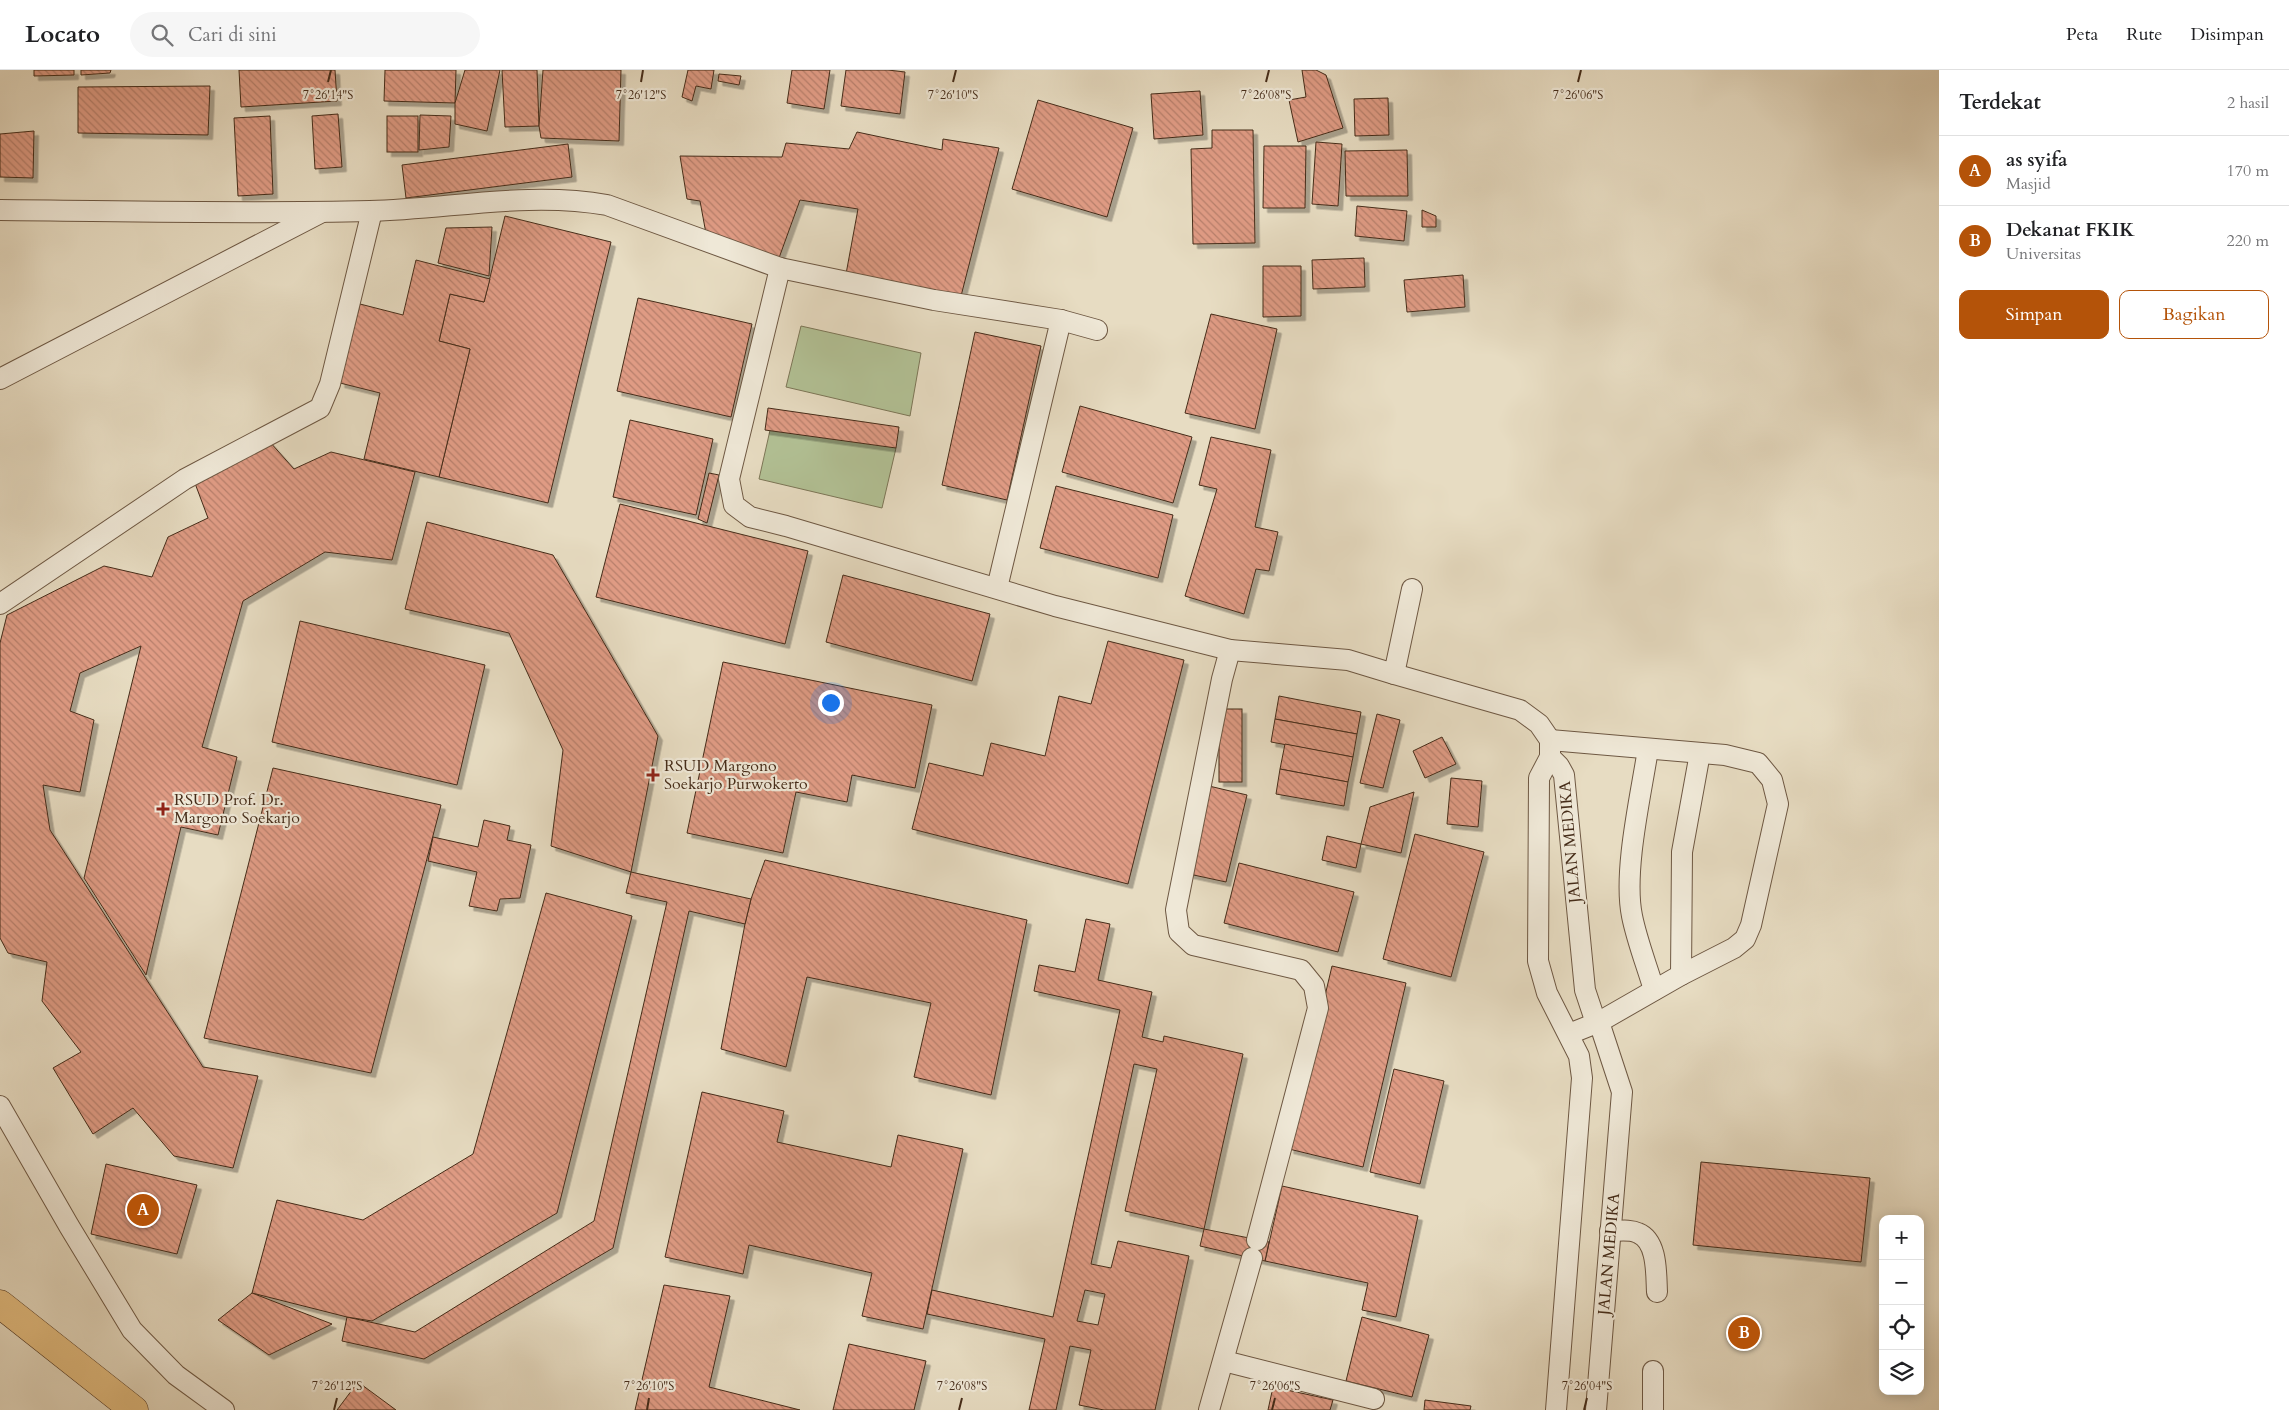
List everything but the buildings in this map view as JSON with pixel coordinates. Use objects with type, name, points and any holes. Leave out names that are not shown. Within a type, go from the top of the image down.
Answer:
[{"type":"main road","points":[[0,1304],[134,1410]]},
{"type":"lane","points":[[0,210],[372,211],[514,199],[585,201],[608,205],[780,268],[934,300],[1061,320],[1097,330]]},
{"type":"lane","points":[[0,380],[325,211]]},
{"type":"lane","points":[[0,604],[185,479],[320,408],[330,384],[372,211]]},
{"type":"lane","points":[[780,268],[729,479],[734,504],[750,517],[1055,606],[1230,650],[1348,660],[1520,710],[1539,724],[1550,748],[1648,749],[1725,755],[1758,763],[1772,780],[1778,804],[1750,925],[1744,939],[1734,948],[1680,975],[1599,1022],[1569,1034]]},
{"type":"lane","points":[[997,588],[1061,320]]},
{"type":"lane","points":[[1394,674],[1412,589]]},
{"type":"lane","points":[[1210,1410],[1318,1008],[1314,986],[1301,970],[1193,945],[1179,932],[1176,910],[1222,679],[1230,650]]},
{"type":"lane","name":"JALAN MEDIKA","points":[[1550,748],[1564,775],[1585,990],[1593,1014],[1599,1022],[1622,1092],[1596,1410]]},
{"type":"lane","name":"JALAN MEDIKA","points":[[1550,748],[1539,778],[1538,961],[1547,993],[1579,1056],[1582,1078],[1582,1100],[1556,1410]]},
{"type":"lane","points":[[1648,749],[1636,820],[1630,875],[1632,915],[1654,990]]},
{"type":"lane","points":[[1680,975],[1682,852],[1700,753]]},
{"type":"lane","points":[[0,1106],[132,1330],[176,1375],[224,1410]]},
{"type":"lane","points":[[1610,1231],[1638,1233],[1646,1238],[1652,1250],[1656,1266],[1657,1292]]},
{"type":"lane","points":[[1224,1361],[1374,1399]]},
{"type":"lane","points":[[1652,1371],[1653,1410]]},
{"type":"green space","points":[[801,326],[921,353],[910,416],[786,387]]},
{"type":"green space","points":[[773,417],[896,448],[882,508],[759,479]]},
{"type":"place","name":"RSUD Margono Soekarjo Purwokerto","points":[[653,775]]},
{"type":"place","name":"RSUD Prof. Dr. Margono Soekarjo","points":[[163,809]]},
{"type":"place","name":"as syifa","points":[[143,1210]]},
{"type":"place","name":"Dekanat FKIK","points":[[1744,1333]]}]
